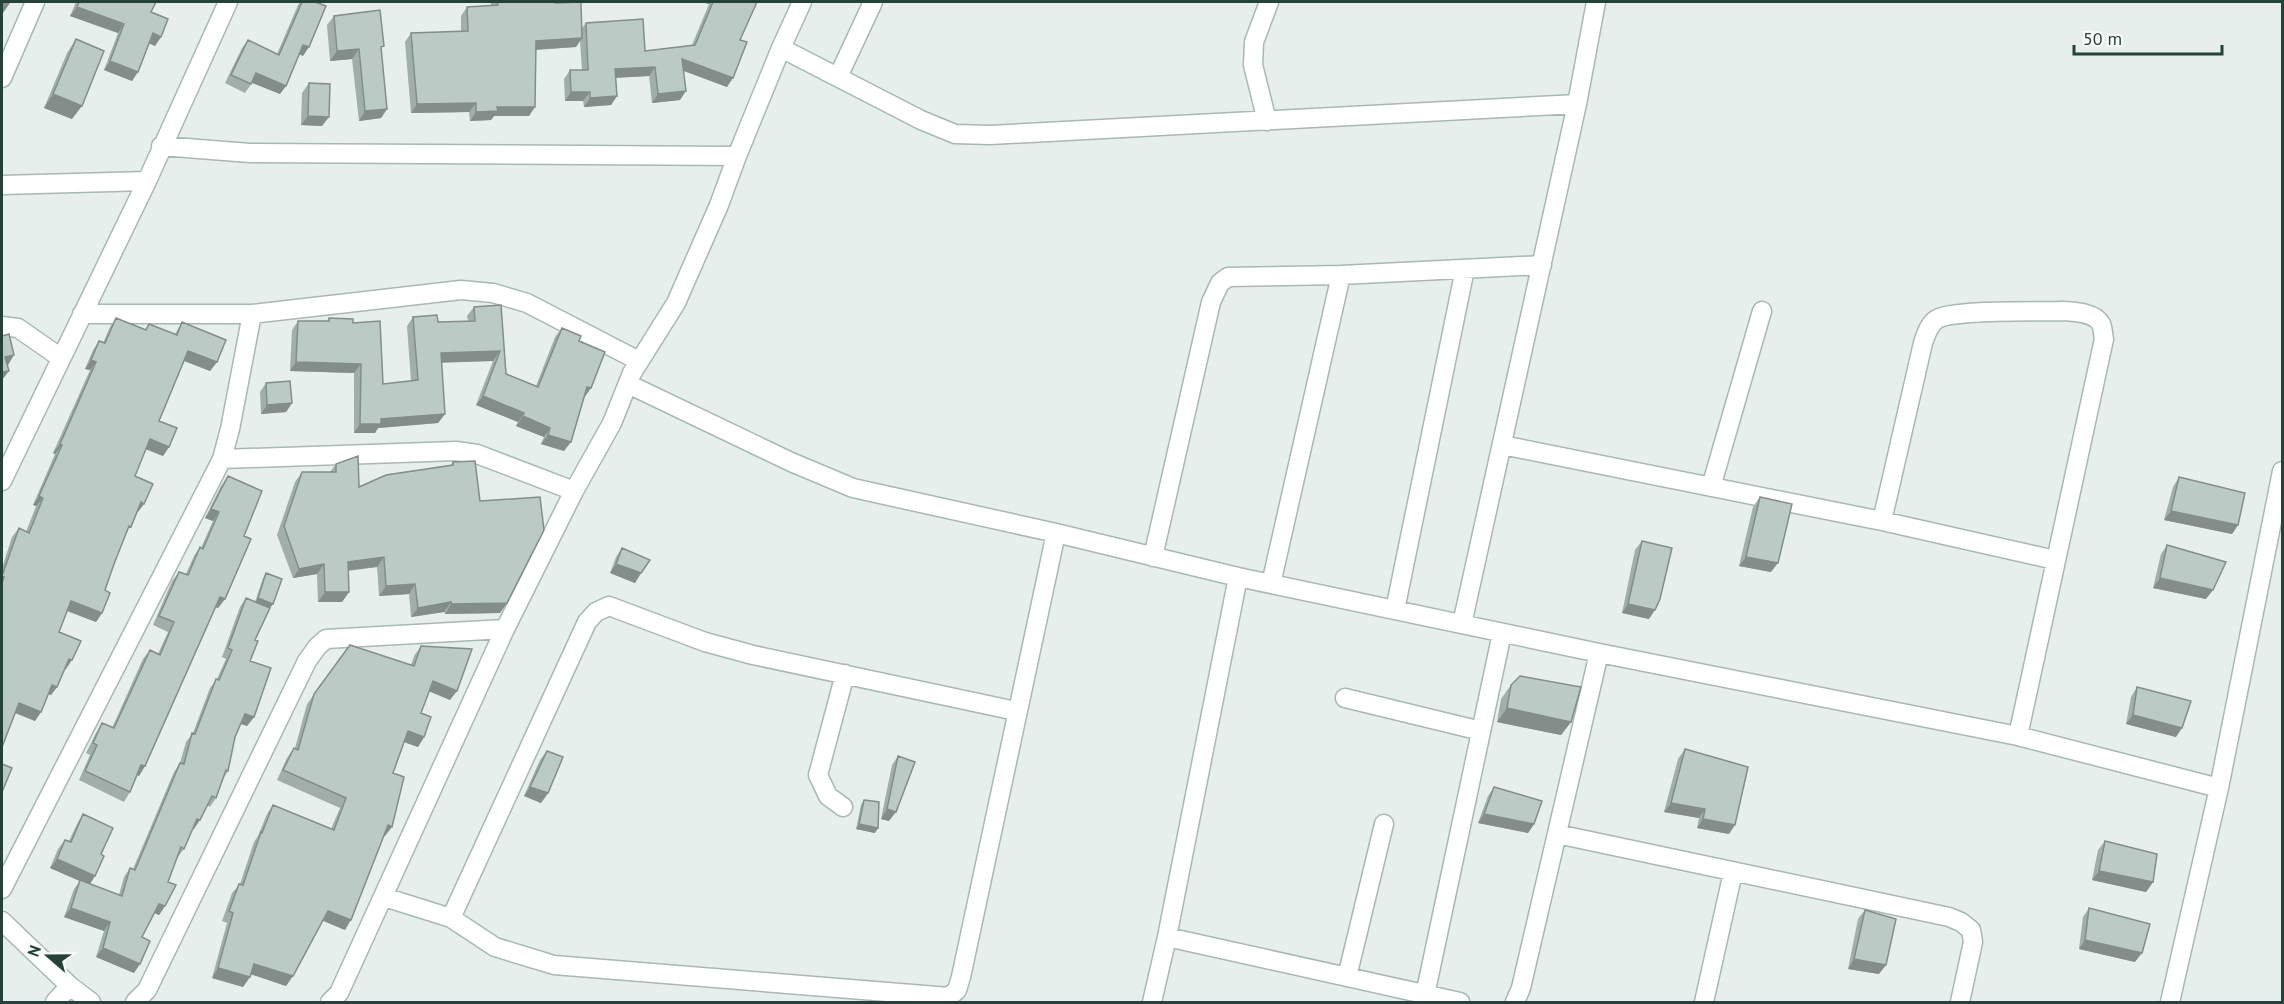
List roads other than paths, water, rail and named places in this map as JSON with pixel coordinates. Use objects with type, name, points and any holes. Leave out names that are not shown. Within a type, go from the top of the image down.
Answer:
[{"type":"street","points":[[2,78],[35,2]]},
{"type":"street","points":[[2,481],[147,181],[228,2]]},
{"type":"street","points":[[330,1002],[339,993],[505,629],[574,491],[612,423],[639,361],[676,303],[719,205],[781,48],[802,2]]},
{"type":"street","points":[[838,77],[873,2]]},
{"type":"street","points":[[1267,121],[1253,65],[1254,42],[1269,2]]},
{"type":"street","points":[[1462,624],[1577,104],[1596,2]]},
{"type":"street","points":[[781,48],[921,120],[955,134],[990,135],[1577,104]]},
{"type":"street","points":[[161,146],[250,153],[737,156]]},
{"type":"street","points":[[2,185],[147,181]]},
{"type":"street","points":[[1154,556],[1211,302],[1220,283],[1228,277],[1341,275],[1542,265]]},
{"type":"street","points":[[1395,610],[1466,269]]},
{"type":"street","points":[[1271,584],[1341,275]]},
{"type":"street","points":[[82,314],[252,314],[461,290],[493,293],[526,303],[639,361]]},
{"type":"street","points":[[1711,487],[1762,311]]},
{"type":"street","points":[[1882,521],[1923,343],[1929,328],[1936,320],[1965,314],[2077,312],[2093,316],[2101,324],[2104,339],[2018,736]]},
{"type":"street","points":[[2,889],[222,459],[252,314]]},
{"type":"street","points":[[2,326],[18,328],[61,358]]},
{"type":"street","points":[[628,384],[791,462],[853,488],[1056,533],[1238,577],[1599,653],[2018,736],[2219,788]]},
{"type":"street","points":[[1502,445],[1882,521],[2055,560]]},
{"type":"street","points":[[222,459],[456,451],[477,454],[574,491]]},
{"type":"street","points":[[2170,1002],[2219,788],[2283,471]]},
{"type":"street","points":[[384,897],[450,918],[495,947],[554,965],[950,997],[957,990],[961,977],[1016,711],[1056,533]]},
{"type":"street","points":[[1152,1002],[1167,937],[1238,577]]},
{"type":"street","points":[[450,918],[587,622],[596,612],[609,606],[705,642],[753,655],[1016,711]]},
{"type":"street","points":[[135,1002],[147,990],[307,661],[317,647],[326,639],[505,629]]},
{"type":"street","points":[[1425,995],[1502,633]]},
{"type":"street","points":[[1515,1002],[1521,988],[1599,653]]},
{"type":"street","points":[[843,807],[828,796],[818,775],[845,674]]},
{"type":"street","points":[[1345,698],[1481,731]]},
{"type":"street","points":[[1347,977],[1384,824]]},
{"type":"street","points":[[1557,834],[1949,917],[1961,922],[1971,930],[1973,942],[1960,1002]]},
{"type":"street","points":[[1704,1002],[1733,872]]},
{"type":"street","points":[[2,921],[70,986],[91,1002]]},
{"type":"street","points":[[1167,937],[1460,1002]]},
{"type":"street","points":[[55,1002],[70,986]]}]
